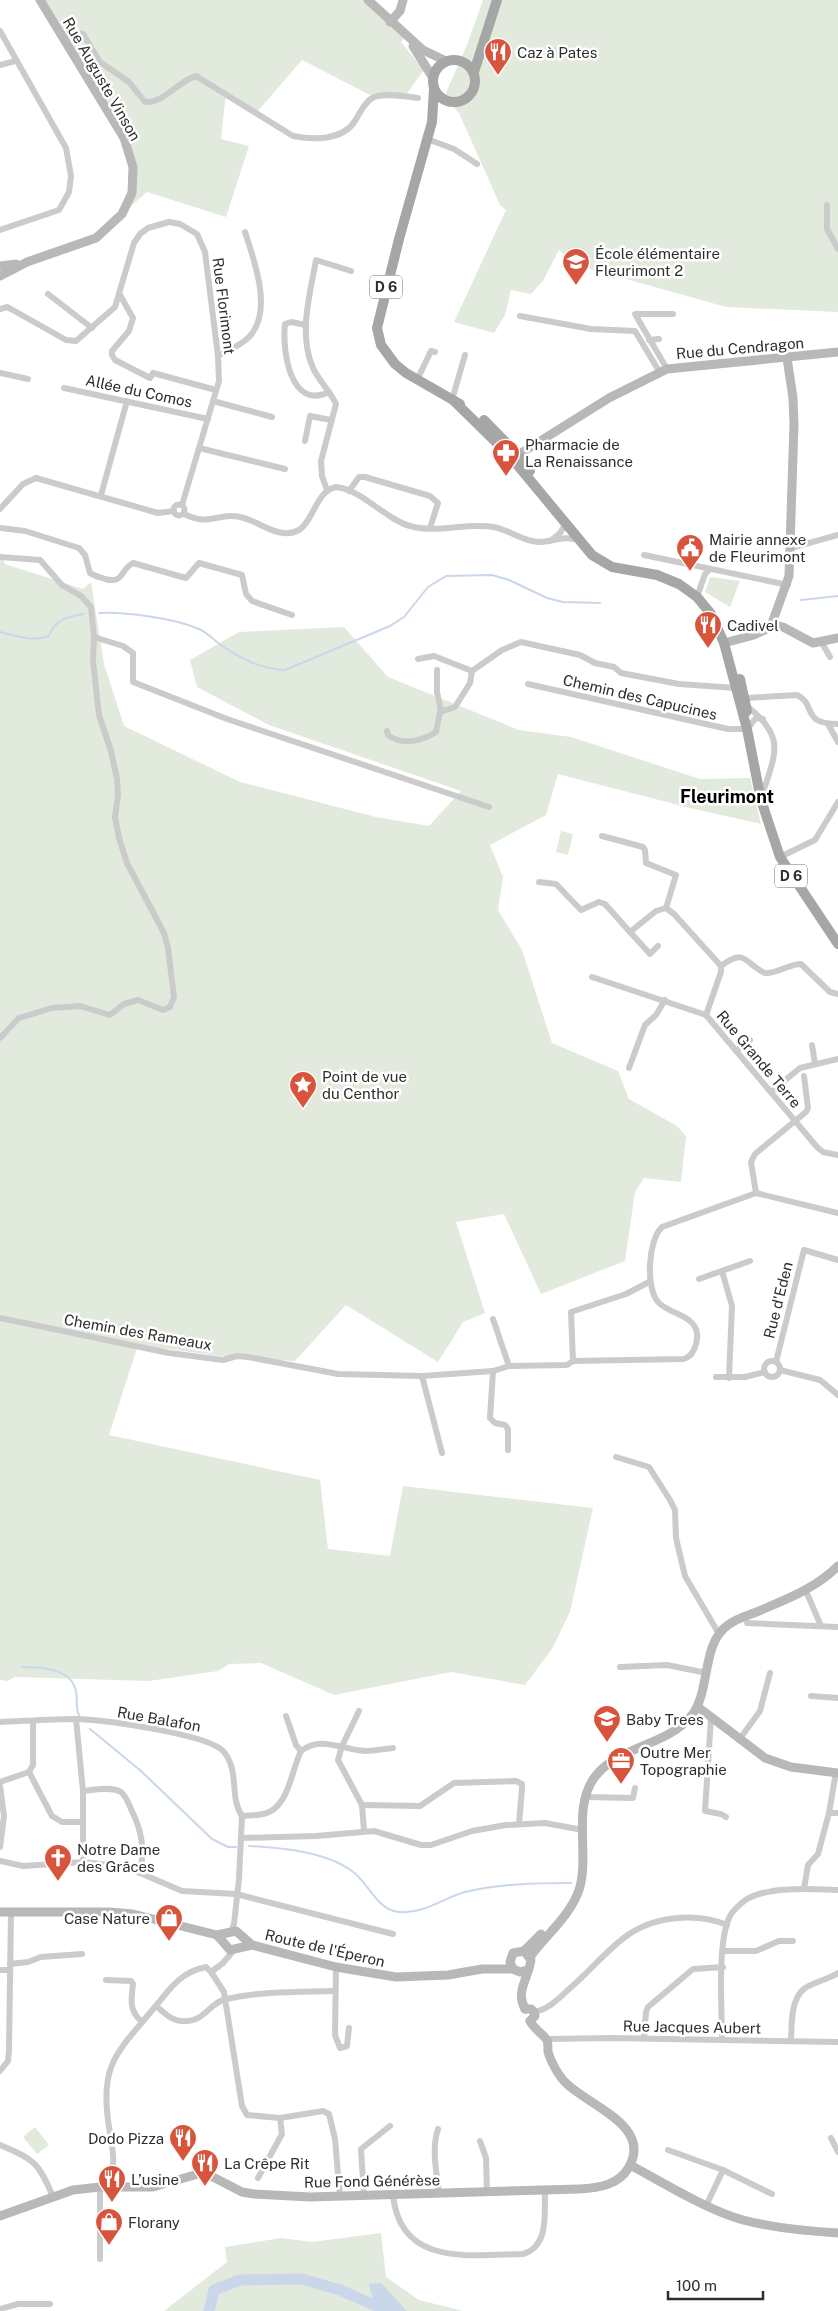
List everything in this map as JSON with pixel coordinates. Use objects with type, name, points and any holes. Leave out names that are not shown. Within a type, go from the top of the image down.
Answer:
[{"type":"main road","name":"Rue Auguste Vinson","points":[[0,276],[26,262],[96,238],[122,214],[132,193],[133,167],[124,138],[40,0]]},
{"type":"main road","points":[[368,0],[423,50],[446,62]]},
{"type":"main road","points":[[390,22],[400,11],[403,0]]},
{"type":"main road","points":[[433,78],[440,65],[459,60],[469,55],[474,49],[490,0]]},
{"type":"main road","points":[[406,36],[433,78],[434,89],[441,98],[453,103],[465,100],[474,90],[476,84],[474,72],[497,0]]},
{"type":"main road","points":[[459,60],[465,62],[474,72]]},
{"type":"main road","name":"D 6","points":[[434,89],[432,122],[398,239],[377,328],[378,338],[388,356],[417,380],[453,401],[505,450],[592,555],[604,564],[664,578],[679,584],[718,614],[746,702],[747,729]]},
{"type":"main road","name":"D 6","points":[[432,122],[441,110],[453,103]]},
{"type":"main road","name":"Rue Auguste Vinson","points":[[0,266],[26,262]]},
{"type":"main road","name":"Rue du Cendragon","points":[[518,455],[584,413],[663,370],[838,352]]},
{"type":"main road","points":[[771,626],[788,585],[791,548],[794,425],[793,398],[787,358]]},
{"type":"main road","points":[[453,401],[480,420],[513,454],[518,455]]},
{"type":"main road","name":"D 6","points":[[518,455],[557,512]]},
{"type":"main road","points":[[727,642],[754,635],[771,626],[783,627],[813,644],[838,638]]},
{"type":"main road","name":"D 6","points":[[727,642],[761,800],[780,856],[838,944]]},
{"type":"main road","points":[[527,1954],[576,1895],[581,1881],[586,1797],[594,1778],[609,1764],[672,1733],[682,1726],[698,1708],[719,1634],[732,1622],[806,1590],[838,1566]]},
{"type":"main road","points":[[698,1708],[765,1758],[810,1770],[837,1772]]},
{"type":"main road","points":[[0,1912],[99,1911],[133,1914],[232,1940]]},
{"type":"main road","name":"Route de l'Éperon","points":[[232,1940],[336,1967],[396,1977],[448,1976],[482,1969],[510,1959]]},
{"type":"main road","points":[[522,1988],[510,1959],[515,1952],[527,1954]]},
{"type":"main road","points":[[527,1954],[531,1963],[522,1988],[521,2002],[530,2011],[533,2019],[530,2021],[533,2028],[546,2039],[550,2058],[566,2084],[626,2128],[633,2146],[630,2165],[742,2220],[797,2230],[838,2234]]},
{"type":"main road","name":"Route de l'Éperon","points":[[482,1969],[515,1970]]},
{"type":"main road","points":[[515,1970],[527,1970]]},
{"type":"main road","name":"Rue Fond Générèse","points":[[0,2216],[73,2190],[105,2187],[154,2187],[198,2174],[213,2178],[242,2192],[254,2194],[340,2197],[597,2188],[617,2180],[630,2165]]},
{"type":"street","points":[[0,32],[66,148],[71,176],[69,192],[59,210],[0,230]]},
{"type":"street","points":[[63,39],[76,33],[82,34],[100,62],[129,82],[145,102],[160,99],[183,82],[196,76],[293,136],[305,138],[315,139],[340,134],[353,124],[367,102],[374,97],[418,98]]},
{"type":"street","points":[[0,65],[15,61]]},
{"type":"street","points":[[427,138],[454,149],[477,164]]},
{"type":"street","points":[[827,205],[827,229],[838,249]]},
{"type":"street","name":"Rue Florimont","points":[[0,310],[7,307],[12,309],[70,342],[79,339],[115,307],[134,243],[140,234],[148,228],[169,222],[189,228],[197,234],[205,252],[218,356],[219,381],[182,505]]},
{"type":"street","points":[[218,356],[246,340],[251,335],[258,320],[260,309],[258,275],[245,232]]},
{"type":"street","points":[[328,490],[321,469],[336,404],[311,361],[306,325],[316,260],[350,271]]},
{"type":"street","points":[[48,294],[92,328]]},
{"type":"street","points":[[120,295],[133,318],[129,331],[112,351],[115,360],[150,378],[153,373],[216,390]]},
{"type":"street","points":[[663,370],[635,314],[673,314]]},
{"type":"street","points":[[520,316],[591,328],[635,331],[663,370]]},
{"type":"street","points":[[306,325],[291,322],[285,324],[284,346],[289,369],[296,383],[303,391],[313,396],[320,396],[329,392]]},
{"type":"street","points":[[649,340],[659,339]]},
{"type":"street","points":[[417,380],[432,351],[435,352]]},
{"type":"street","points":[[453,401],[465,356]]},
{"type":"street","points":[[0,373],[28,379]]},
{"type":"street","name":"Allée du Comos","points":[[64,388],[208,419]]},
{"type":"street","points":[[101,495],[127,401]]},
{"type":"street","points":[[213,401],[272,417]]},
{"type":"street","points":[[305,441],[310,416],[331,420]]},
{"type":"street","points":[[199,448],[286,468]]},
{"type":"street","points":[[349,491],[359,477],[365,477],[430,496],[438,503],[430,528]]},
{"type":"street","points":[[0,509],[17,490],[33,478],[40,478],[158,513],[174,511]]},
{"type":"street","points":[[174,511],[178,516],[184,514],[196,520],[208,521],[240,517],[275,531],[290,532],[301,528],[328,490],[336,487],[349,491],[402,524],[414,527],[488,527],[534,541],[550,541],[564,537],[579,540]]},
{"type":"street","points":[[174,511],[176,506],[182,505],[185,511],[184,514]]},
{"type":"street","points":[[550,541],[560,533],[566,523]]},
{"type":"street","points":[[0,528],[25,531],[79,548],[85,555],[90,573],[114,581],[119,579],[127,566],[133,563],[186,578],[199,563],[242,575],[246,594],[252,601],[292,615]]},
{"type":"street","points":[[791,548],[838,535]]},
{"type":"street","points":[[644,555],[788,585]]},
{"type":"street","points":[[0,557],[40,560],[62,585],[81,596],[91,606],[94,637],[93,661],[99,716],[111,751],[117,779],[115,817],[119,838],[127,863],[164,933],[168,948],[173,1002],[170,1007],[163,1010],[138,1000],[124,1004],[110,1015],[80,1006],[52,1008],[19,1018],[3,1031],[0,1038]]},
{"type":"street","points":[[698,598],[705,574],[710,569]]},
{"type":"street","points":[[94,637],[123,646],[133,653],[132,682],[227,719],[489,807]]},
{"type":"street","points":[[441,710],[454,707],[470,683],[472,671],[502,650],[522,642],[580,655],[595,663],[614,667],[621,673],[679,684],[736,688]]},
{"type":"street","points":[[822,643],[830,657]]},
{"type":"street","points":[[418,659],[434,656],[472,671]]},
{"type":"street","points":[[387,731],[388,735],[394,740],[402,741],[417,740],[431,735],[438,729],[441,710],[437,692],[437,670]]},
{"type":"street","name":"Chemin des Capucines","points":[[528,684],[668,717],[728,729],[747,729]]},
{"type":"street","points":[[746,702],[797,695],[804,699],[814,718],[828,724],[838,724]]},
{"type":"street","points":[[746,702],[763,719],[773,737],[776,755],[761,800]]},
{"type":"street","points":[[747,729],[756,718],[763,719]]},
{"type":"street","points":[[828,724],[838,742]]},
{"type":"street","points":[[780,856],[815,840],[838,802]]},
{"type":"street","points":[[602,836],[643,847],[646,863],[676,875],[666,908]]},
{"type":"street","points":[[539,882],[556,884],[581,910],[600,902],[605,904],[650,954],[658,946]]},
{"type":"street","points":[[630,932],[656,911],[666,908]]},
{"type":"street","points":[[666,908],[674,914],[721,966],[721,972],[706,1015]]},
{"type":"street","points":[[721,966],[735,957],[743,957],[760,971],[770,974],[794,964],[801,964],[830,992],[838,994]]},
{"type":"street","name":"Rue Grande Terre","points":[[592,977],[706,1015],[823,1152],[838,1155]]},
{"type":"street","points":[[629,1068],[645,1025],[656,1015],[665,1000]]},
{"type":"street","points":[[736,1051],[750,1040]]},
{"type":"street","points":[[812,1045],[815,1064]]},
{"type":"street","points":[[771,1092],[800,1068],[838,1059]]},
{"type":"street","points":[[756,1193],[751,1162],[755,1154],[808,1108],[804,1076]]},
{"type":"street","points":[[573,1361],[571,1312],[626,1294],[649,1282],[656,1234],[662,1227],[756,1193],[838,1214]]},
{"type":"street","name":"Rue d'Eden","points":[[776,1362],[804,1250],[838,1260]]},
{"type":"street","points":[[699,1279],[750,1261]]},
{"type":"street","points":[[722,1271],[732,1306],[728,1378]]},
{"type":"street","name":"Chemin des Rameaux","points":[[0,1318],[196,1357],[224,1360],[237,1356],[248,1357],[338,1374],[422,1376],[493,1371],[509,1366],[567,1365],[573,1361],[691,1357],[695,1352],[696,1329],[693,1323],[660,1305],[649,1282]]},
{"type":"street","points":[[493,1318],[509,1366]]},
{"type":"street","points":[[765,1372],[765,1367],[768,1363],[776,1362],[780,1370],[820,1380],[838,1396]]},
{"type":"street","points":[[716,1378],[746,1377],[765,1372],[774,1377],[780,1370]]},
{"type":"street","points":[[493,1371],[490,1418],[495,1423],[506,1425],[508,1429],[508,1450]]},
{"type":"street","points":[[422,1376],[442,1453]]},
{"type":"street","points":[[616,1457],[649,1467],[670,1500],[675,1510],[676,1538],[685,1576],[719,1634]]},
{"type":"street","points":[[806,1590],[822,1626]]},
{"type":"street","points":[[747,1623],[838,1627]]},
{"type":"street","points":[[620,1667],[666,1665],[707,1673]]},
{"type":"street","points":[[739,1740],[760,1711],[770,1673]]},
{"type":"street","points":[[811,1696],[838,1698]]},
{"type":"street","points":[[359,1711],[342,1746],[338,1760],[362,1805],[364,1831]]},
{"type":"street","points":[[286,1716],[296,1745],[301,1751]]},
{"type":"street","points":[[711,1718],[706,1811],[726,1817]]},
{"type":"street","points":[[76,1719],[83,1791],[83,1862]]},
{"type":"street","name":"Rue Balafon","points":[[0,1722],[76,1719],[134,1726],[204,1739],[214,1743],[223,1750],[232,1767],[236,1785],[236,1808],[242,1816],[242,1838],[232,1940]]},
{"type":"street","points":[[0,1782],[29,1772],[33,1765],[33,1721]]},
{"type":"street","points":[[242,1816],[266,1814],[278,1805],[286,1792],[301,1751],[318,1742],[364,1751],[392,1748]]},
{"type":"street","points":[[29,1772],[52,1816],[62,1822],[83,1822]]},
{"type":"street","points":[[804,1889],[806,1870],[818,1854],[837,1772]]},
{"type":"street","points":[[362,1805],[420,1806],[448,1785],[454,1783],[516,1781],[522,1784],[519,1824]]},
{"type":"street","points":[[0,1786],[4,1816],[0,1847]]},
{"type":"street","points":[[586,1797],[634,1798],[635,1788]]},
{"type":"street","points":[[83,1791],[114,1790],[125,1796],[139,1826],[143,1845],[144,1856],[140,1873]]},
{"type":"street","points":[[829,1813],[838,1813]]},
{"type":"street","points":[[242,1838],[316,1836],[364,1831],[383,1833],[421,1845],[431,1845],[472,1831],[519,1824],[545,1823],[583,1830]]},
{"type":"street","points":[[0,1861],[23,1866],[83,1862],[117,1866],[140,1873],[182,1891],[236,1894],[393,1934]]},
{"type":"street","points":[[722,2040],[723,1951],[729,1918],[738,1906],[748,1899],[766,1894],[804,1889],[838,1890]]},
{"type":"street","points":[[0,2071],[8,2061],[9,2050],[11,1911]]},
{"type":"street","points":[[530,2011],[551,2006],[620,1941],[636,1930],[677,1918],[695,1916],[712,1918],[727,1925]]},
{"type":"street","points":[[212,1972],[223,1963],[232,1940]]},
{"type":"street","points":[[723,1951],[756,1951],[779,1942],[793,1941]]},
{"type":"street","points":[[0,1970],[41,1957],[82,1954]]},
{"type":"street","points":[[100,2259],[105,2187],[114,2173],[115,2156],[106,2105],[106,2083],[111,2066],[125,2040],[173,1984],[191,1970],[206,1967],[212,1972],[224,1992],[242,2106],[247,2115],[280,2118],[316,2111],[329,2114],[335,2139],[340,2197]]},
{"type":"street","points":[[336,1967],[334,1992],[335,2035],[340,2048],[347,2046],[349,2028]]},
{"type":"street","points":[[644,2038],[648,2007],[693,1969],[723,1967]]},
{"type":"street","points":[[791,2041],[792,2018],[799,1994],[807,1987],[838,1973]]},
{"type":"street","points":[[106,1980],[130,1981],[133,1984],[131,2005],[133,2013],[142,2022]]},
{"type":"street","points":[[156,2006],[171,2018],[182,2021],[200,2019],[225,1999],[284,1993],[334,1992]]},
{"type":"street","name":"Rue Jacques Aubert","points":[[546,2039],[644,2038],[838,2042]]},
{"type":"street","points":[[258,2178],[282,2134],[280,2118]]},
{"type":"street","points":[[364,2196],[361,2149],[390,2126]]},
{"type":"street","points":[[438,2129],[434,2139],[439,2194]]},
{"type":"street","points":[[831,2138],[838,2152]]},
{"type":"street","points":[[480,2141],[486,2158],[487,2193]]},
{"type":"street","points":[[0,2145],[20,2152],[34,2162],[43,2175],[53,2197]]},
{"type":"street","points":[[668,2150],[723,2170],[772,2194]]},
{"type":"street","points":[[707,2204],[723,2170]]},
{"type":"street","points":[[393,2195],[396,2216],[404,2230],[428,2248],[451,2256],[523,2254],[534,2249],[543,2236],[545,2190]]},
{"type":"street","points":[[0,2309],[18,2304],[50,2304]]},
{"type":"shaded area","points":[[40,0],[368,0],[406,36],[401,42],[424,70],[405,96],[374,97],[302,60],[257,112],[226,93],[221,139],[249,146],[226,217],[147,192],[122,214],[128,204],[131,155]]},
{"type":"shaded area","points":[[483,0],[838,0],[838,312],[726,307],[580,266],[559,250],[543,281],[531,294],[511,290],[505,315],[494,333],[454,322],[506,210],[500,205],[459,113],[444,97],[467,45]]},
{"type":"shaded area","points":[[0,553],[5,564],[83,589],[91,582],[104,664],[124,726],[240,782],[376,817],[429,826],[461,791],[269,725],[197,687],[190,660],[239,632],[344,627],[388,677],[519,730],[571,737],[700,779],[750,778],[761,824],[558,774],[546,815],[490,845],[503,877],[498,910],[522,950],[552,1043],[618,1071],[629,1099],[677,1126],[686,1136],[681,1182],[644,1178],[635,1192],[625,1261],[541,1294],[504,1214],[456,1222],[485,1313],[463,1322],[438,1362],[346,1305],[295,1361],[220,1356],[138,1345],[109,1435],[320,1480],[328,1549],[390,1556],[403,1486],[593,1508],[570,1612],[552,1649],[525,1685],[451,1672],[334,1695],[261,1663],[229,1664],[218,1671],[149,1681],[15,1677],[8,1681],[0,1680]]},
{"type":"shaded area","points":[[710,577],[740,581],[730,607],[705,592]]},
{"type":"shaded area","points":[[561,831],[573,834],[568,855],[556,852]]},
{"type":"shaded area","points":[[35,2127],[49,2145],[37,2154],[23,2137]]},
{"type":"shaded area","points":[[381,2233],[386,2277],[419,2300],[463,2311],[164,2311],[227,2262],[225,2247],[281,2238],[312,2242]]},
{"type":"water","points":[[381,2283],[407,2311],[373,2311],[374,2304],[369,2284]]},
{"type":"waterway","points":[[99,613],[150,616],[189,625],[204,632],[240,657],[267,668],[285,670],[390,626],[404,617],[428,587],[446,576],[492,575],[509,580],[547,598],[563,602],[600,603]]},
{"type":"waterway","points":[[801,600],[838,596]]},
{"type":"waterway","points":[[0,632],[25,638],[43,638],[49,636],[58,622],[72,616],[84,614]]},
{"type":"waterway","points":[[22,1667],[54,1670],[68,1678],[73,1683],[76,1691],[79,1715]]},
{"type":"waterway","points":[[90,1729],[141,1771],[212,1839],[228,1847],[236,1847]]},
{"type":"waterway","points":[[249,1846],[302,1852],[341,1864],[358,1876],[385,1907],[400,1912],[417,1911],[465,1892],[478,1889],[544,1883],[571,1883]]},
{"type":"waterway","points":[[209,2311],[214,2290],[240,2280],[302,2279],[340,2290],[388,2311]]},
{"type":"place","name":"Caz à Pates","points":[[498,76]]},
{"type":"place","name":"École élémentaire Fleurimont 2","points":[[576,286]]},
{"type":"place","name":"Pharmacie de La Renaissance","points":[[506,477]]},
{"type":"place","name":"Mairie annexe de Fleurimont","points":[[690,572]]},
{"type":"place","name":"Cadivel","points":[[708,649]]},
{"type":"place","name":"Point de vue du Centhor","points":[[303,1109]]},
{"type":"place","name":"Baby Trees","points":[[607,1743]]},
{"type":"place","name":"Outre Mer Topographie","points":[[621,1785]]},
{"type":"place","name":"Notre Dame des Grâces","points":[[58,1882]]},
{"type":"place","name":"Case Nature","points":[[169,1942]]},
{"type":"place","name":"Dodo Pizza","points":[[183,2162]]},
{"type":"place","name":"La Crêpe Rit","points":[[205,2187]]},
{"type":"place","name":"L’usine","points":[[112,2203]]},
{"type":"place","name":"Florany","points":[[109,2246]]},
{"type":"district","name":"Fleurimont","points":[[727,796]]}]
